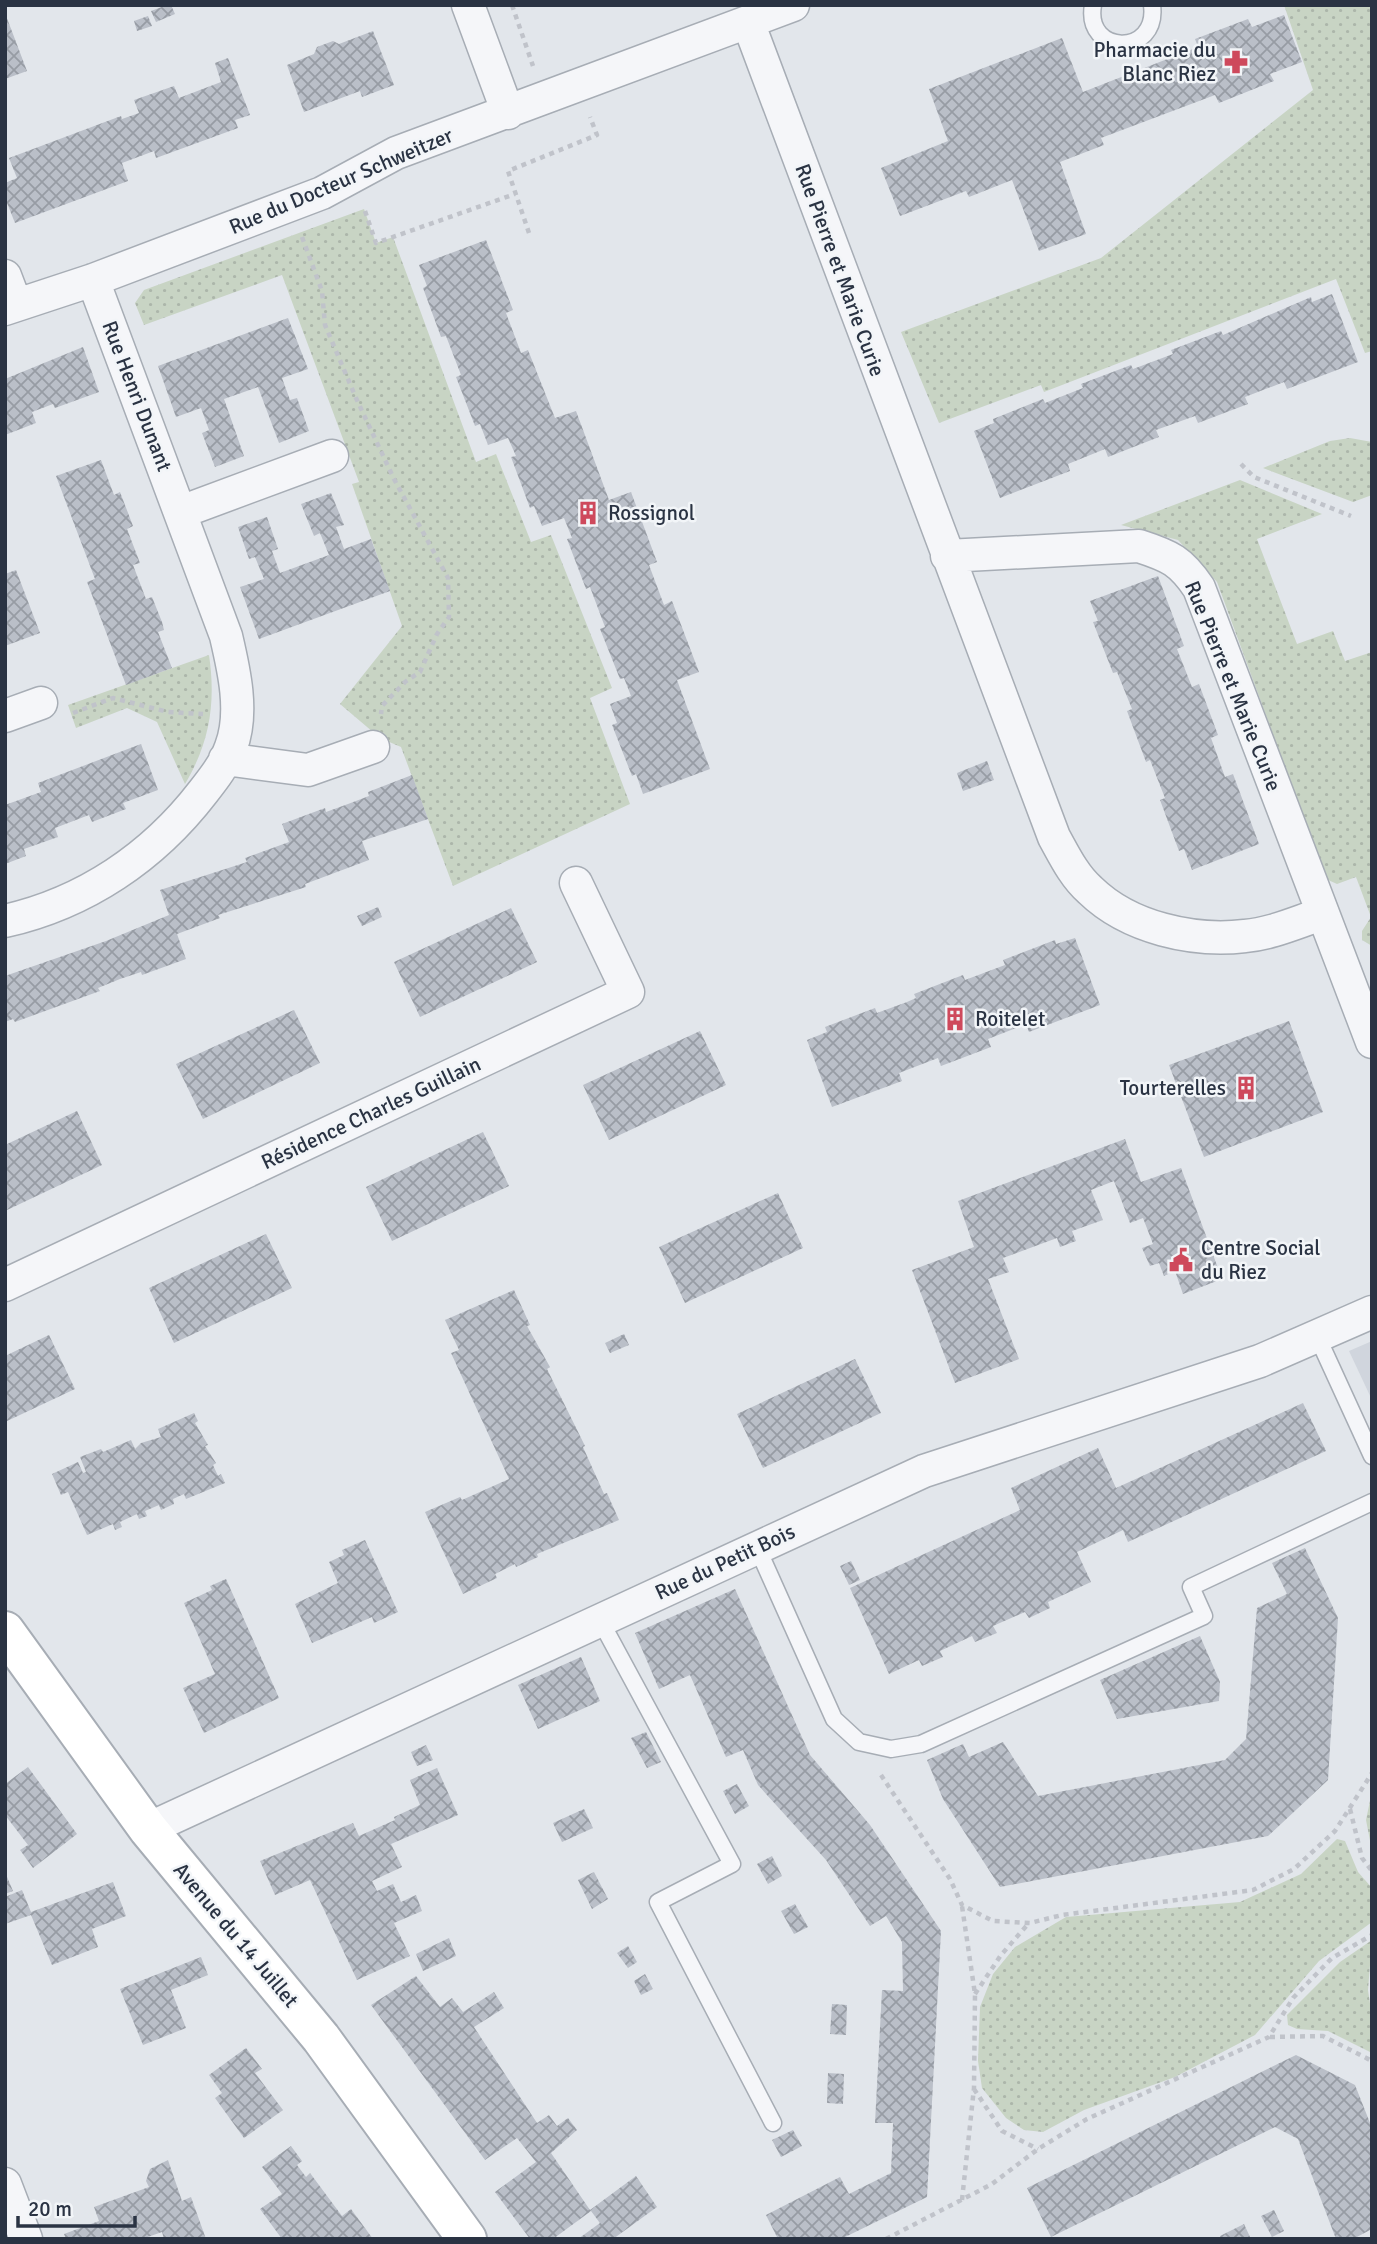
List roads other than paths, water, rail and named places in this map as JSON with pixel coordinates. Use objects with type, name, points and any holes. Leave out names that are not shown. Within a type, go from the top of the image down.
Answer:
[{"type":"street","points":[[468,5],[508,113]]},
{"type":"street","name":"Rue du Docteur Schweitzer","points":[[11,307],[93,280],[322,193],[396,153],[793,5]]},
{"type":"street","name":"Rue Pierre et Marie Curie","points":[[748,22],[1054,837],[1089,890],[1108,905],[1140,921],[1177,933],[1246,936],[1322,914]]},
{"type":"street","points":[[5,276],[11,307]]},
{"type":"street","name":"Rue Henri Dunant","points":[[5,921],[57,905],[126,869],[180,821],[225,759],[232,746],[236,723],[234,672],[226,636],[93,280]]},
{"type":"street","points":[[181,512],[332,456]]},
{"type":"street","name":"Rue Pierre et Marie Curie","points":[[947,556],[1139,546],[1168,555],[1186,568],[1199,588],[1372,1042]]},
{"type":"street","points":[[5,716],[41,703]]},
{"type":"street","points":[[225,759],[308,770],[373,747]]},
{"type":"street","name":"Résidence Charles Guillain","points":[[5,1285],[628,992],[576,883]]},
{"type":"street","name":"Rue du Petit Bois","points":[[148,1829],[924,1471],[1260,1361],[1318,1338],[1372,1312]]},
{"type":"street","name":"Avenue du 14 Juillet","points":[[5,1631],[148,1829],[190,1883],[296,2005],[467,2239]]},
{"type":"street","points":[[5,2184],[26,2239]]},
{"type":"lane","points":[[1093,5],[1093,23],[1098,33],[1105,39],[1126,44],[1144,36],[1149,27],[1152,5]]},
{"type":"lane","points":[[1318,1338],[1372,1455]]},
{"type":"lane","points":[[757,1547],[834,1719],[859,1742],[891,1749],[921,1744],[1204,1616],[1191,1587],[1372,1502]]},
{"type":"lane","points":[[600,1620],[732,1864],[658,1902],[774,2123]]},
{"type":"place","name":"Pharmacie du Blanc Riez","points":[[1236,62]]},
{"type":"place","name":"Rossignol","points":[[588,513]]},
{"type":"place","name":"Roitelet","points":[[955,1019]]},
{"type":"place","name":"Tourterelles","points":[[1246,1088]]},
{"type":"place","name":"Centre Social du Riez","points":[[1181,1260]]}]
